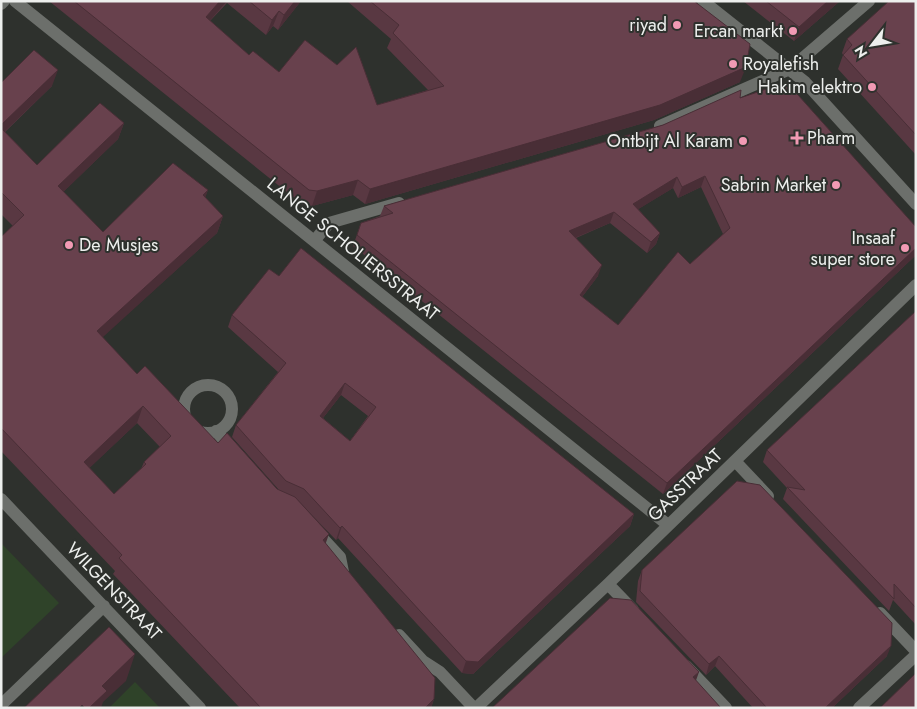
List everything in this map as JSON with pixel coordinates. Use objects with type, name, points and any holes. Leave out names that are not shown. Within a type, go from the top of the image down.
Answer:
[{"type":"street","points":[[1,4],[4,1]]},
{"type":"street","name":"LANGE SCHOLIERSSTRAAT","points":[[15,1],[668,525]]},
{"type":"street","points":[[703,1],[805,82],[916,204]]},
{"type":"street","points":[[647,130],[790,69],[869,1]]},
{"type":"street","points":[[315,240],[329,223],[413,198]]},
{"type":"street","name":"GASSTRAAT","points":[[475,708],[608,584],[916,285]]},
{"type":"street","points":[[216,431],[240,459]]},
{"type":"street","points":[[735,461],[775,503]]},
{"type":"street","name":"WILGENSTRAAT","points":[[1,498],[200,708]]},
{"type":"street","points":[[307,522],[340,557],[344,576],[350,583]]},
{"type":"street","points":[[608,584],[640,618]]},
{"type":"street","points":[[869,602],[916,651]]},
{"type":"street","points":[[1,705],[104,606]]},
{"type":"street","points":[[390,626],[423,661],[440,672],[475,708]]},
{"type":"street","points":[[859,708],[916,655]]},
{"type":"street","points":[[679,659],[726,708]]},
{"type":"green space","points":[[1,543],[59,603],[1,658]]},
{"type":"green space","points":[[135,682],[160,708],[109,708]]},
{"type":"building","points":[[74,1],[220,1],[206,17],[249,55],[253,51],[279,72],[305,40],[337,65],[356,47],[377,105],[444,86],[393,33],[399,25],[370,1],[694,1],[750,44],[746,67],[660,105],[370,189],[358,180],[317,191],[309,190]]},
{"type":"building","points":[[249,1],[295,1],[284,15],[279,11],[272,20]]},
{"type":"building","points":[[766,1],[828,1],[799,27]]},
{"type":"building","points":[[889,1],[916,1],[916,135],[843,55],[852,45],[847,39]]},
{"type":"building","points":[[34,50],[58,70],[1,125],[1,83]]},
{"type":"building","points":[[781,84],[790,86],[916,227],[916,248],[667,483],[357,235],[361,223],[393,213],[384,206],[663,125],[741,90],[740,98]],"holes":[[[705,176],[730,228],[690,264],[678,252],[618,325],[580,295],[602,265],[569,231],[614,212],[651,242],[660,233],[633,204],[677,177],[682,187]]]},
{"type":"building","points":[[100,103],[124,123],[58,186],[103,232],[173,163],[208,190],[203,195],[223,216],[97,331],[137,374],[145,366],[218,443],[227,433],[277,489],[295,497],[329,534],[323,540],[435,678],[434,699],[425,708],[261,708],[119,558],[122,555],[1,428],[1,237],[24,215],[1,192],[1,128],[37,165]],"holes":[[[143,406],[171,436],[144,462],[146,464],[114,494],[84,462]]]},
{"type":"building","points":[[301,248],[634,514],[478,662],[466,661],[342,526],[340,528],[304,489],[286,481],[236,425],[286,363],[232,315],[269,269],[279,276]],"holes":[[[345,383],[376,407],[350,441],[320,416]]]},
{"type":"building","points":[[916,311],[916,608],[894,584],[894,599],[787,487],[805,490],[767,450]]},
{"type":"building","points":[[737,481],[760,485],[892,623],[891,646],[825,708],[767,708],[719,656],[709,664],[640,591],[642,570]]},
{"type":"building","points":[[610,598],[631,600],[699,672],[693,677],[721,708],[492,708]]},
{"type":"building","points":[[109,627],[135,654],[102,686],[107,691],[89,708],[85,708],[82,705],[79,708],[24,708]]},
{"type":"building","points":[[916,673],[916,708],[880,708]]},
{"type":"place","name":"riyad","points":[[677,25]]},
{"type":"place","name":"Ercan markt","points":[[793,31]]},
{"type":"place","name":"Royalefish","points":[[733,64]]},
{"type":"place","name":"Hakim elektro","points":[[872,87]]},
{"type":"place","name":"Pharm","points":[[797,138]]},
{"type":"place","name":"Ontbijt Al Karam","points":[[743,141]]},
{"type":"place","name":"Sabrin Market","points":[[836,185]]},
{"type":"place","name":"De Musjes","points":[[69,245]]},
{"type":"place","name":"Insaaf super store","points":[[905,248]]}]
